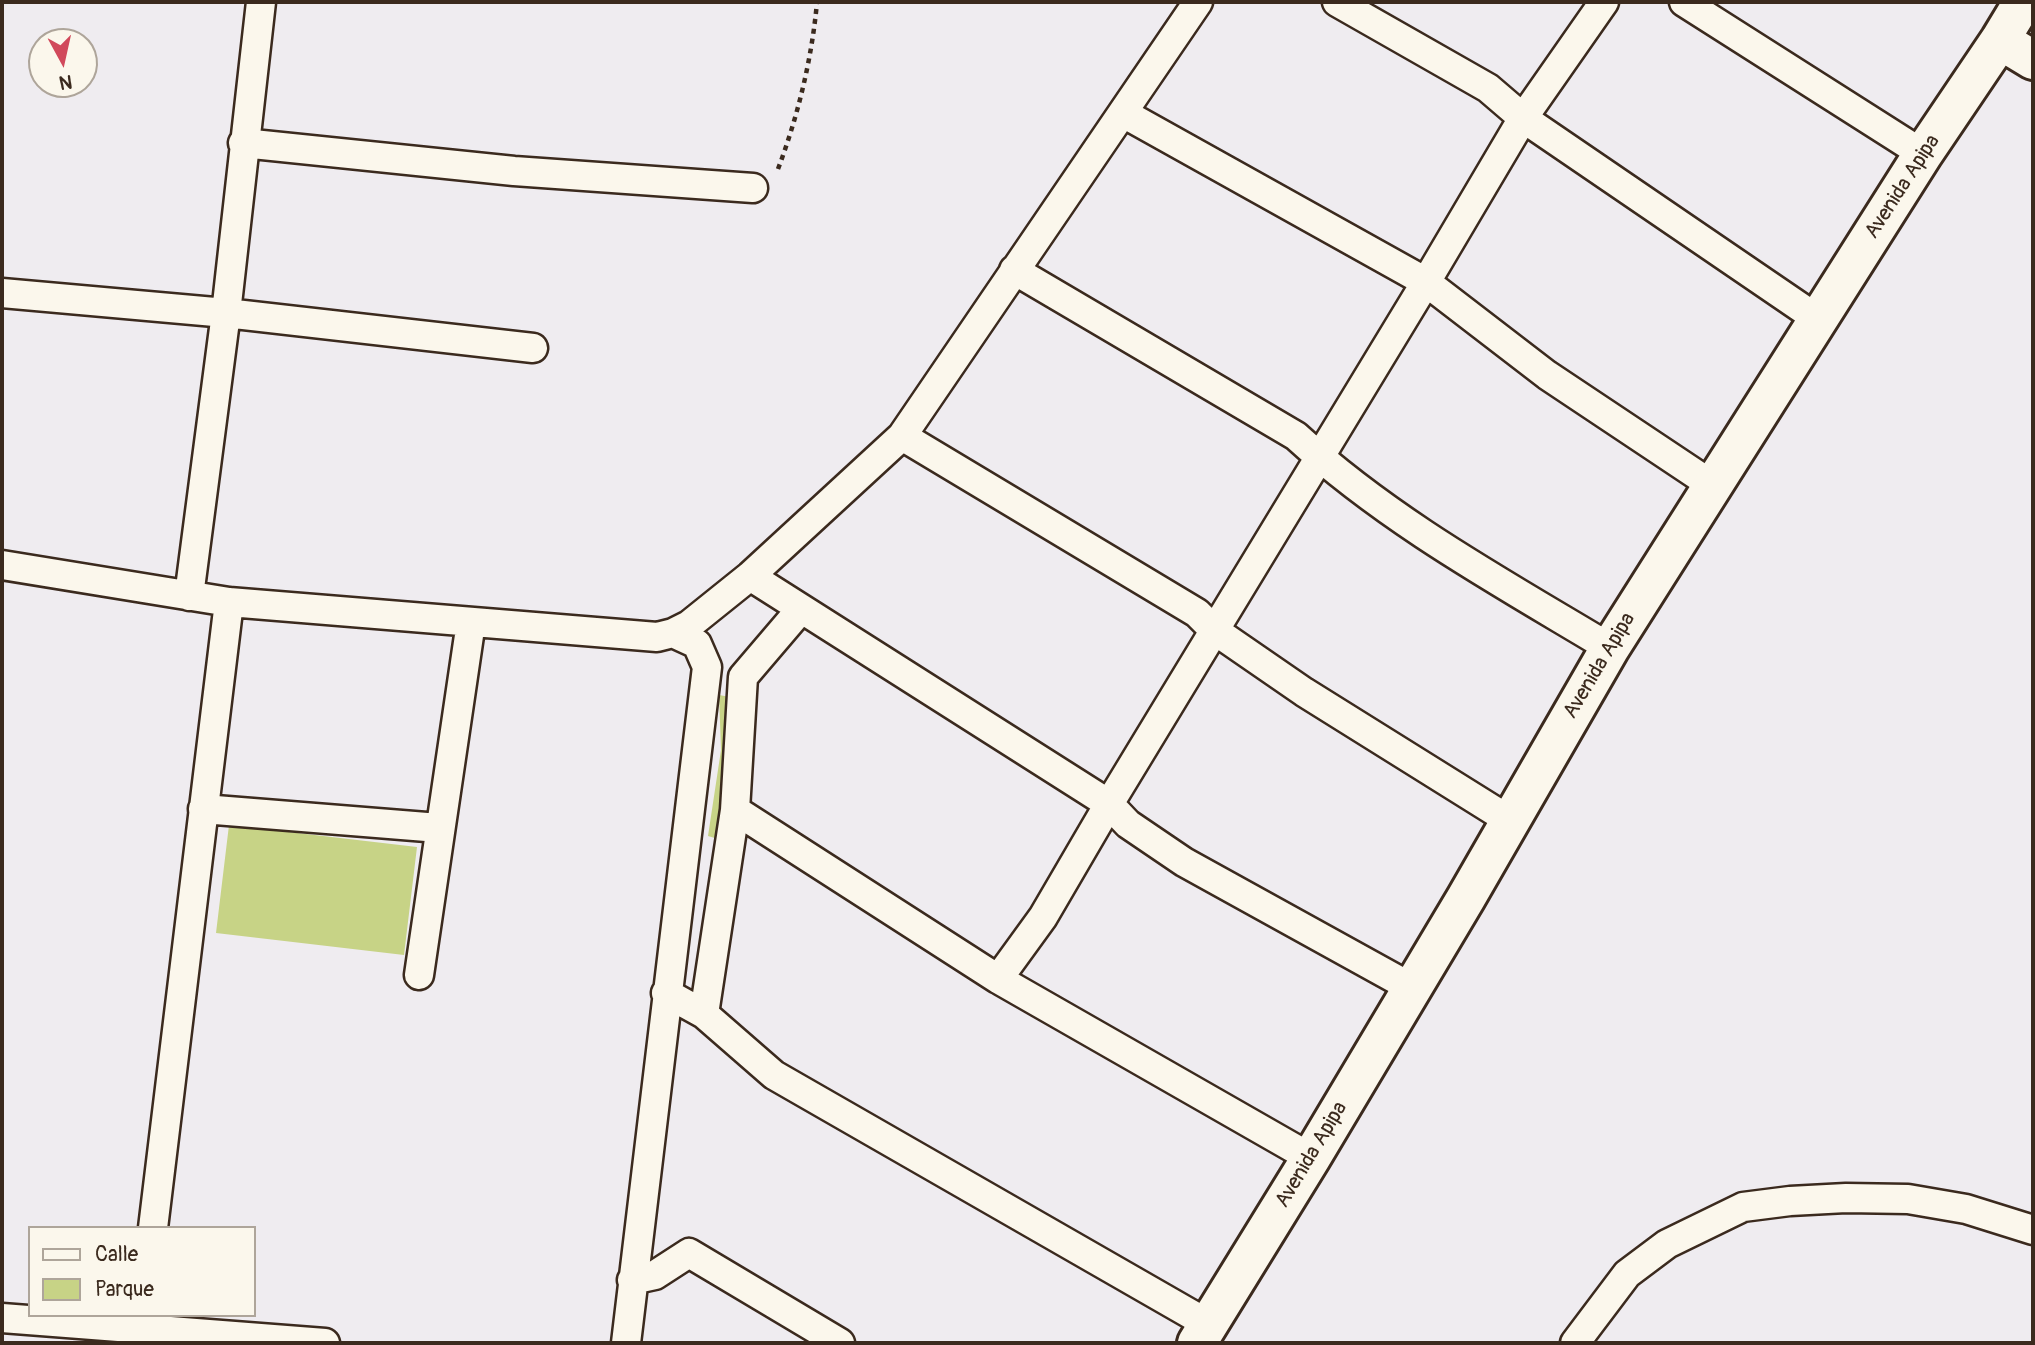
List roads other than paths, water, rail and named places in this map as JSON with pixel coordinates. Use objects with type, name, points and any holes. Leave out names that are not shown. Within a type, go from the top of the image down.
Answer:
[{"type":"street","points":[[189,596],[226,313],[261,2]]},
{"type":"street","points":[[2,565],[229,602],[657,637],[673,633],[689,625],[750,576],[902,436],[1198,2]]},
{"type":"street","points":[[1337,2],[1488,88],[1523,118],[1819,320]]},
{"type":"street","points":[[998,979],[1043,917],[1523,118],[1604,2]]},
{"type":"street","points":[[1684,2],[1923,154]]},
{"type":"street","name":"Avenida Apipa","points":[[1203,1334],[1412,988],[1610,648],[1923,154],[2023,2]]},
{"type":"street","points":[[2000,40],[2033,60]]},
{"type":"street","points":[[1123,113],[1426,282],[1547,375],[1712,485]]},
{"type":"street","points":[[243,144],[514,171],[753,188]]},
{"type":"street","points":[[1014,270],[1296,436],[1319,457],[1416,531],[1610,648]]},
{"type":"street","points":[[2,293],[226,313],[533,348]]},
{"type":"street","points":[[902,436],[1197,613],[1214,630],[1304,692],[1509,820]]},
{"type":"street","points":[[750,576],[1109,804],[1128,824],[1184,862],[1412,988]]},
{"type":"street","points":[[153,1226],[229,602]]},
{"type":"street","points":[[704,1014],[735,810],[743,677],[801,609]]},
{"type":"street","points":[[419,975],[471,622]]},
{"type":"street","points":[[625,1343],[707,667],[698,645],[673,633]]},
{"type":"street","points":[[203,809],[439,828]]},
{"type":"street","points":[[735,810],[998,979],[1311,1158]]},
{"type":"street","points":[[666,993],[704,1014],[774,1075],[1203,1334]]},
{"type":"street","points":[[1575,1343],[1627,1274],[1667,1244],[1743,1207],[1846,1198],[1908,1199],[1966,1209],[2033,1230]]},
{"type":"street","points":[[632,1280],[655,1275],[689,1252],[840,1343]]},
{"type":"street","points":[[2,1318],[142,1322],[325,1343]]}]
